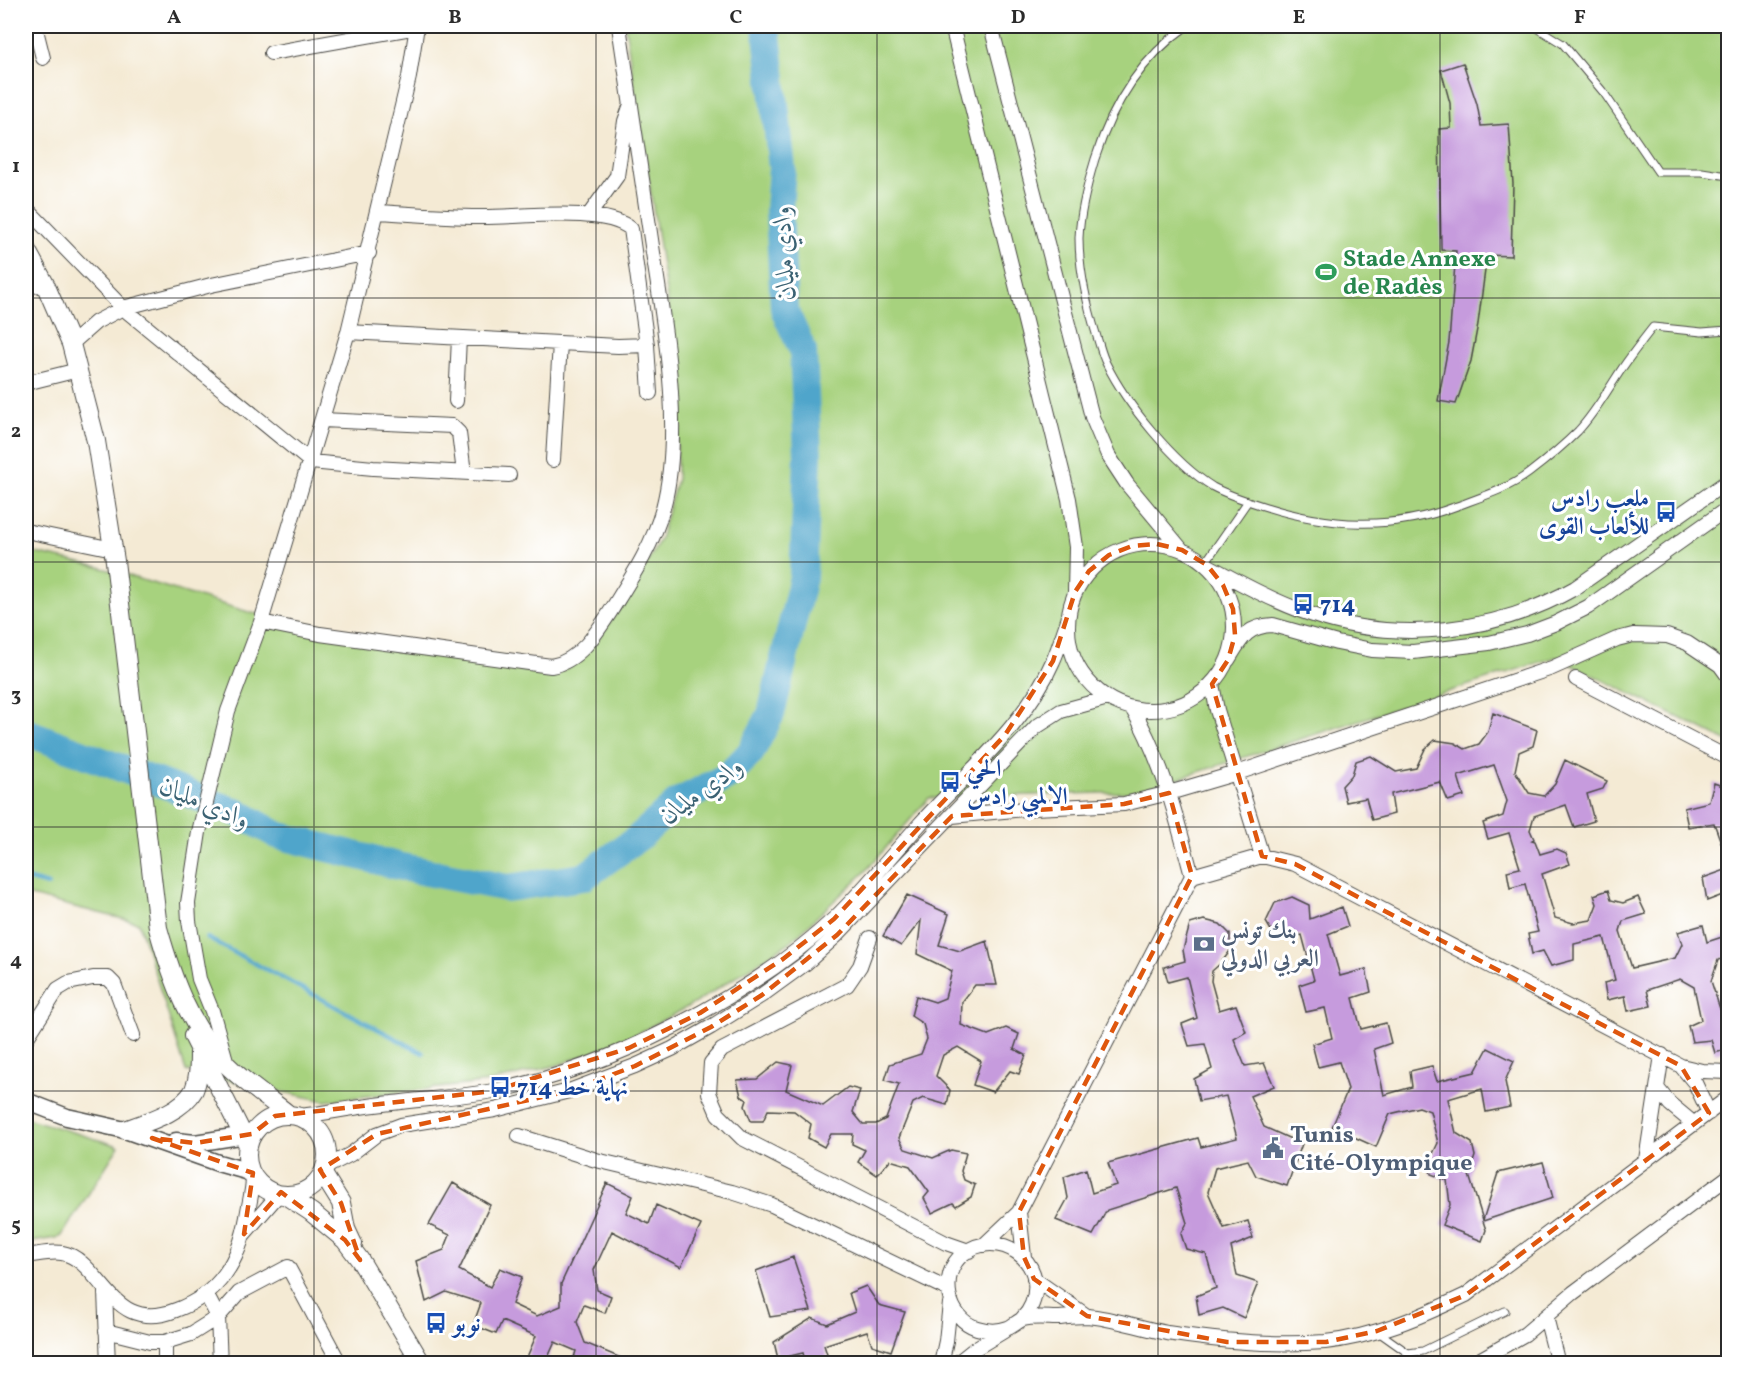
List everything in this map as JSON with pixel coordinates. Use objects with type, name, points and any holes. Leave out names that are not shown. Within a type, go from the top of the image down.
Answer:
[{"type":"main road","points":[[26,249],[45,284],[71,344],[96,441],[114,555],[158,928],[172,976],[185,1008],[227,1066],[294,1115],[316,1127],[326,1142],[328,1155],[324,1171],[307,1190],[282,1195]]},
{"type":"main road","points":[[185,1008],[187,1025],[247,1138],[247,1159],[252,1174],[269,1191],[282,1195],[311,1212],[345,1240],[360,1260]]},
{"type":"main road","points":[[125,1130],[160,1118],[185,1100],[193,1091],[199,1073],[200,1048]]},
{"type":"main road","points":[[247,1138],[266,1120],[294,1115]]},
{"type":"main road","points":[[324,1171],[341,1203],[346,1229],[360,1260],[414,1361]]},
{"type":"street","points":[[35,26],[43,58]]},
{"type":"street","points":[[227,1066],[212,1011],[199,980],[189,921],[188,903],[199,832],[226,721],[261,622],[311,462],[348,332],[369,253],[409,77],[417,26],[271,53]]},
{"type":"street","points":[[261,622],[320,634],[551,666],[569,660],[587,642],[604,621],[639,565],[653,536],[669,479],[670,391],[663,319],[619,26]]},
{"type":"street","points":[[294,1115],[493,1091],[561,1073],[663,1032],[743,987],[783,959],[834,918],[863,889],[919,824],[1005,735],[1044,679],[1068,620],[1075,592],[1076,547],[1069,499],[952,26]]},
{"type":"street","points":[[991,26],[1092,417],[1108,456],[1127,484],[1182,549],[1206,564],[1258,593],[1310,614],[1348,625],[1414,631],[1450,628],[1522,613],[1551,602],[1575,588],[1728,481]]},
{"type":"street","points":[[589,215],[617,176],[625,121],[631,104]]},
{"type":"street","points":[[26,208],[123,308],[311,462],[373,468],[509,475]]},
{"type":"street","points":[[378,212],[477,218],[589,215],[617,220],[631,229],[647,345],[650,393]]},
{"type":"street","points":[[71,344],[96,322],[123,308],[211,285],[369,253]]},
{"type":"street","points":[[26,287],[45,284]]},
{"type":"street","points":[[348,332],[618,346],[647,345]]},
{"type":"street","points":[[456,401],[459,338]]},
{"type":"street","points":[[553,460],[560,343]]},
{"type":"street","points":[[26,383],[78,370]]},
{"type":"street","points":[[322,420],[452,426],[459,433],[464,473]]},
{"type":"street","points":[[1068,620],[1071,650],[1085,678],[1108,698],[1132,708],[1161,710],[1189,701],[1212,684],[1244,636],[1256,627],[1264,625],[1273,625],[1372,650],[1450,648],[1489,643],[1527,634],[1588,607],[1728,508]]},
{"type":"street","points":[[26,531],[114,555]]},
{"type":"street","points":[[1075,592],[1089,571],[1109,555],[1132,546],[1157,544],[1182,549]]},
{"type":"street","points":[[1206,564],[1223,585],[1233,609],[1234,635],[1228,660]]},
{"type":"street","points":[[952,816],[1034,808],[1124,804],[1168,793],[1237,773],[1552,668],[1617,639],[1634,635],[1667,636],[1687,643],[1720,665],[1728,676]]},
{"type":"street","points":[[1576,679],[1728,758]]},
{"type":"street","points":[[1212,684],[1217,710],[1262,856]]},
{"type":"street","points":[[324,1171],[378,1134],[401,1125],[495,1110],[569,1091],[635,1066],[711,1027],[771,989],[806,963],[837,935],[1036,727],[1061,711],[1108,698]]},
{"type":"street","points":[[984,1245],[1019,1212],[1192,876],[1168,793],[1146,731],[1132,708]]},
{"type":"street","points":[[1192,876],[1262,856],[1294,864],[1681,1066],[1702,1071],[1728,1072]]},
{"type":"street","points":[[870,938],[860,966],[847,985],[722,1050],[711,1063],[709,1093],[718,1114],[742,1138],[946,1243],[969,1251]]},
{"type":"street","points":[[26,1039],[58,989],[68,983],[100,977],[108,978],[114,984],[133,1035]]},
{"type":"street","points":[[1646,1160],[1662,1055]]},
{"type":"street","points":[[1681,1066],[1695,1083],[1708,1113]]},
{"type":"street","points":[[1658,1088],[1670,1104],[1694,1124]]},
{"type":"street","points":[[1022,1319],[1087,1317],[1227,1342],[1284,1344],[1360,1337],[1437,1309],[1466,1295],[1728,1098]]},
{"type":"street","points":[[26,1101],[67,1117],[152,1138],[252,1174],[252,1193],[244,1234],[232,1265],[222,1280],[206,1294],[185,1307],[165,1314],[149,1316],[132,1312],[105,1292],[81,1263],[70,1255],[51,1253],[26,1256]]},
{"type":"street","points":[[519,1136],[596,1160],[732,1192],[772,1205],[949,1296],[960,1318],[974,1328],[991,1331],[1008,1329]]},
{"type":"street","points":[[152,1138],[195,1143],[247,1138]]},
{"type":"street","points":[[1472,1364],[1525,1334],[1573,1293],[1728,1177]]},
{"type":"street","points":[[244,1234],[282,1195]]},
{"type":"street","points":[[1019,1212],[1024,1257]]},
{"type":"street","points":[[941,1364],[946,1341],[951,1269],[961,1255],[976,1246],[993,1243],[1010,1247],[1024,1257],[1033,1272],[1036,1288],[1032,1305],[1022,1319],[976,1348],[956,1364]]},
{"type":"street","points":[[106,1331],[150,1342],[165,1342],[191,1334],[219,1317],[239,1293],[288,1268],[340,1364]]},
{"type":"street","points":[[1034,1279],[1087,1317]]},
{"type":"street","points":[[105,1292],[108,1364]]},
{"type":"street","points":[[206,1294],[219,1317],[220,1364]]},
{"type":"street","points":[[1546,1317],[1558,1364]]},
{"type":"street","points":[[165,1342],[165,1364]]},
{"type":"lane","points":[[1187,26],[1148,59],[1117,103],[1101,141],[1090,176],[1079,237],[1083,284],[1105,361],[1131,404],[1164,443],[1213,486],[1248,501],[1289,514],[1329,522],[1366,525],[1434,515],[1494,492],[1527,475],[1556,452],[1579,430],[1597,408],[1653,327],[1702,332],[1728,330]]},
{"type":"lane","points":[[1534,26],[1563,44],[1604,93],[1658,172],[1702,172],[1728,176]]},
{"type":"lane","points":[[1206,564],[1248,501]]},
{"type":"lane","points":[[1377,1331],[1408,1353],[1423,1351],[1505,1311]]},
{"type":"highlighted area","points":[[1157,544],[1182,550],[1207,565],[1223,585],[1233,609],[1235,635],[1228,660],[1212,684],[1262,856],[1295,864],[1681,1066],[1709,1113],[1466,1295],[1377,1331],[1326,1342],[1227,1342],[1087,1316],[1034,1279],[1024,1257],[1019,1212],[1192,876],[1169,793],[1124,804],[952,816],[837,935],[762,995],[711,1027],[635,1066],[569,1091],[377,1134],[320,1170],[341,1203],[360,1260],[345,1240],[281,1192],[244,1234],[253,1173],[152,1138],[195,1143],[252,1134],[275,1116],[493,1091],[629,1048],[700,1013],[783,959],[834,919],[1005,735],[1053,661],[1075,592],[1089,571],[1109,555],[1132,546]]},
{"type":"green space","points":[[625,26],[1728,26],[1728,742],[1556,657],[1136,792],[929,798],[864,873],[789,943],[695,1003],[627,1039],[558,1065],[490,1082],[325,1101],[186,1071],[139,923],[26,895],[26,551],[99,567],[252,613],[536,673],[564,670],[592,647],[631,593],[660,539],[677,479],[677,388],[670,317]]},
{"type":"green space","points":[[26,1118],[119,1146],[61,1237],[26,1243]]},
{"type":"building","points":[[1463,63],[1477,104],[1481,126],[1509,124],[1513,184],[1511,256],[1487,255],[1471,361],[1456,404],[1438,401],[1449,342],[1456,251],[1441,250],[1439,129],[1451,128],[1450,103],[1441,70]]},
{"type":"building","points":[[1493,713],[1537,730],[1533,746],[1519,752],[1515,771],[1529,793],[1544,796],[1555,784],[1565,760],[1607,781],[1603,789],[1587,794],[1594,821],[1574,827],[1566,805],[1534,816],[1530,830],[1534,839],[1532,840],[1535,841],[1540,854],[1557,849],[1566,853],[1570,864],[1542,874],[1555,918],[1573,923],[1591,920],[1597,904],[1594,895],[1608,890],[1611,900],[1623,903],[1638,897],[1646,914],[1623,921],[1620,931],[1632,968],[1675,958],[1682,944],[1678,932],[1703,925],[1707,942],[1728,935],[1728,957],[1718,960],[1711,981],[1720,1009],[1728,1006],[1728,1049],[1715,1053],[1711,1040],[1692,1042],[1688,1026],[1701,1020],[1694,987],[1680,979],[1647,990],[1651,1006],[1628,1011],[1625,996],[1607,1000],[1604,983],[1615,980],[1604,937],[1574,944],[1574,960],[1551,966],[1543,951],[1532,954],[1528,934],[1538,932],[1525,884],[1510,888],[1507,871],[1520,868],[1509,833],[1488,839],[1483,823],[1503,816],[1507,801],[1494,765],[1458,776],[1464,796],[1448,801],[1440,782],[1391,794],[1394,814],[1372,820],[1366,798],[1346,802],[1342,786],[1352,775],[1356,761],[1371,756],[1396,772],[1416,768],[1425,749],[1435,740],[1455,743],[1465,749],[1479,744],[1488,732]]},
{"type":"building","points":[[1714,783],[1728,788],[1728,859],[1714,823],[1688,827],[1684,808],[1709,802]]},
{"type":"building","points":[[1728,869],[1728,893],[1707,901],[1703,878]]},
{"type":"building","points":[[907,895],[949,914],[939,945],[960,951],[987,941],[997,985],[975,985],[962,1002],[961,1025],[988,1035],[1006,1028],[1019,1034],[1014,1049],[1026,1055],[1019,1074],[1010,1071],[993,1092],[973,1085],[981,1061],[958,1047],[943,1055],[936,1076],[950,1090],[947,1105],[923,1098],[913,1103],[899,1138],[905,1149],[933,1158],[951,1150],[966,1153],[961,1171],[964,1180],[975,1185],[971,1197],[956,1206],[953,1203],[932,1213],[924,1198],[929,1192],[910,1166],[890,1160],[877,1175],[858,1162],[865,1150],[852,1144],[853,1134],[831,1134],[824,1147],[808,1138],[811,1124],[794,1111],[768,1110],[763,1121],[751,1121],[745,1106],[747,1100],[741,1096],[737,1080],[757,1079],[778,1062],[792,1065],[786,1090],[823,1106],[848,1087],[860,1090],[853,1112],[863,1124],[876,1124],[886,1119],[899,1084],[885,1080],[890,1064],[921,1054],[927,1039],[923,1024],[911,1016],[916,996],[935,1002],[945,998],[952,971],[917,954],[921,920],[901,946],[883,936]]},
{"type":"building","points":[[1292,897],[1309,905],[1310,919],[1342,907],[1348,926],[1328,934],[1340,976],[1366,969],[1371,992],[1353,998],[1361,1029],[1386,1023],[1391,1043],[1374,1049],[1384,1095],[1412,1087],[1410,1071],[1432,1066],[1437,1081],[1475,1072],[1488,1048],[1514,1061],[1505,1081],[1510,1107],[1486,1112],[1482,1089],[1448,1099],[1456,1133],[1472,1143],[1475,1156],[1469,1175],[1483,1220],[1498,1173],[1543,1162],[1553,1198],[1483,1221],[1486,1230],[1482,1241],[1442,1225],[1450,1205],[1447,1180],[1431,1174],[1428,1164],[1438,1143],[1430,1111],[1419,1107],[1390,1114],[1376,1147],[1332,1127],[1348,1089],[1339,1062],[1318,1067],[1312,1044],[1332,1038],[1325,1008],[1306,1012],[1299,985],[1314,980],[1302,935],[1285,938],[1273,934],[1266,922],[1275,903]]},
{"type":"building","points":[[1204,920],[1220,924],[1230,934],[1230,951],[1212,971],[1211,981],[1219,1010],[1236,1005],[1246,1032],[1234,1039],[1245,1066],[1264,1063],[1274,1086],[1250,1096],[1264,1127],[1302,1144],[1287,1186],[1256,1176],[1248,1160],[1215,1168],[1208,1192],[1224,1228],[1248,1221],[1253,1238],[1231,1247],[1237,1276],[1258,1283],[1244,1318],[1223,1308],[1199,1315],[1196,1296],[1216,1288],[1206,1254],[1186,1249],[1181,1234],[1187,1223],[1176,1188],[1107,1210],[1093,1235],[1056,1220],[1068,1198],[1064,1177],[1086,1169],[1092,1193],[1116,1185],[1108,1163],[1198,1138],[1201,1147],[1237,1138],[1226,1096],[1199,1101],[1194,1079],[1212,1069],[1205,1044],[1189,1046],[1182,1024],[1197,1018],[1187,977],[1168,982],[1164,967],[1185,961],[1183,950],[1190,924]]},
{"type":"building","points":[[453,1183],[490,1205],[459,1270],[490,1287],[500,1268],[522,1277],[512,1304],[537,1316],[561,1306],[561,1284],[607,1183],[633,1196],[626,1213],[649,1224],[656,1205],[701,1225],[681,1267],[612,1231],[594,1270],[597,1290],[611,1296],[605,1313],[584,1305],[577,1322],[585,1343],[635,1364],[572,1364],[576,1351],[555,1342],[545,1364],[524,1364],[536,1336],[502,1321],[496,1334],[473,1325],[481,1303],[446,1292],[426,1302],[416,1261],[444,1250],[450,1235],[429,1225]]},
{"type":"building","points":[[793,1257],[811,1311],[770,1317],[756,1271]]},
{"type":"building","points":[[866,1286],[879,1305],[905,1312],[891,1351],[872,1345],[867,1331],[824,1345],[830,1364],[806,1364],[803,1353],[778,1359],[774,1342],[812,1318],[827,1324],[855,1312],[849,1293]]},
{"type":"waterway","name":"وادي مليان","points":[[26,732],[239,813],[277,835],[402,867],[507,888],[584,877],[638,838],[678,802],[728,776],[751,752],[771,714],[803,577],[808,456],[803,351],[784,309],[779,209],[782,168],[766,26]]},
{"type":"waterway","points":[[26,879],[48,885]]},
{"type":"waterway","points":[[207,938],[423,1053]]},
{"type":"place","name":"Stade Annexe de Radès","points":[[1326,272]]},
{"type":"place","name":"ملعب رادس للألعاب القوى","points":[[1666,512]]},
{"type":"place","name":"714","points":[[1303,604]]},
{"type":"place","name":"الحي الالمبي رادس","points":[[950,782]]},
{"type":"place","name":"بنك تونس العربي الدولي","points":[[1204,944]]},
{"type":"place","name":"نهاية خط 714","points":[[500,1087]]},
{"type":"place","name":"Tunis Cité-Olympique","points":[[1273,1148]]},
{"type":"place","name":"نوبو","points":[[436,1323]]}]
